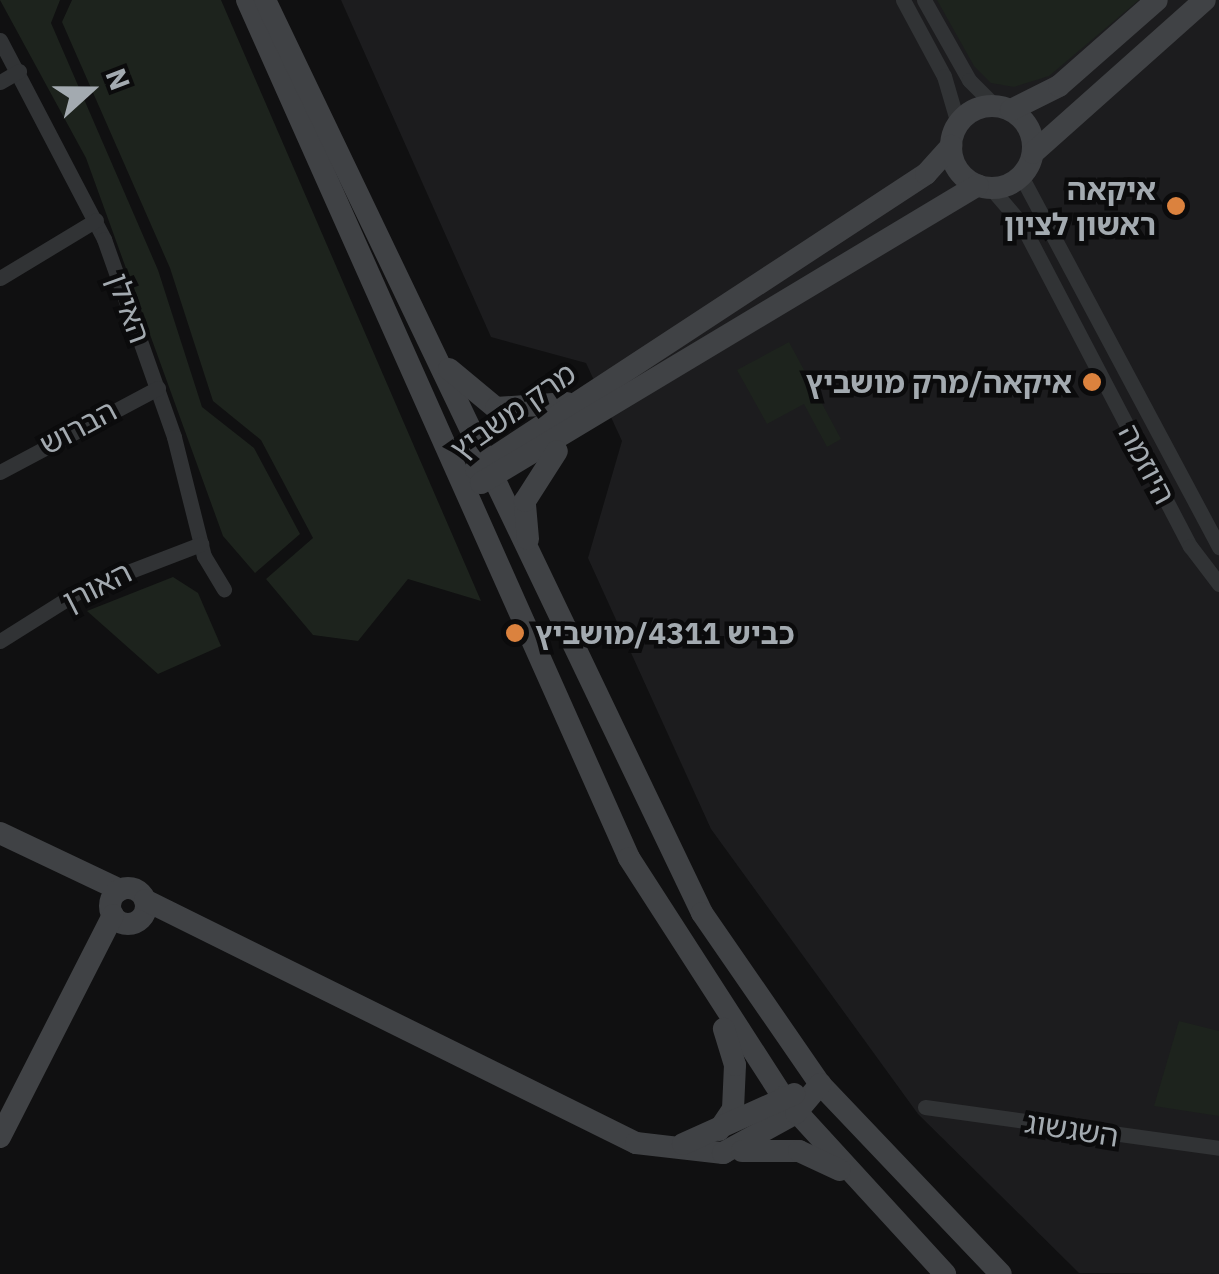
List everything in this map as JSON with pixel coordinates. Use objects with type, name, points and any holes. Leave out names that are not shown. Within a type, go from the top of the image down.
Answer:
[{"type":"main road","points":[[248,0],[458,486],[609,820],[716,1006],[846,1174],[945,1274]]},
{"type":"main road","points":[[266,0],[680,874],[820,1084],[1001,1274]]},
{"type":"main road","name":"מרק משביץ","points":[[489,471],[580,401],[926,174],[954,135],[1003,108],[1059,86],[1156,0]]},
{"type":"main road","points":[[1022,176],[1032,153],[1205,0]]},
{"type":"main road","points":[[1003,108],[1026,124],[1032,153]]},
{"type":"main road","points":[[954,135],[954,164],[984,186]]},
{"type":"main road","name":"מרק משביץ","points":[[458,486],[569,437],[984,186],[1022,176]]},
{"type":"main road","points":[[431,348],[474,397],[496,408],[580,401]]},
{"type":"main road","points":[[533,562],[526,501],[569,437]]},
{"type":"main road","points":[[0,833],[126,909],[463,1050],[608,1134],[661,1147],[719,1145],[798,1151],[846,1174]]},
{"type":"main road","points":[[0,1137],[126,909]]},
{"type":"main road","points":[[716,1006],[736,1065],[734,1109],[719,1145]]},
{"type":"main road","points":[[719,1145],[820,1084]]},
{"type":"street","points":[[903,0],[944,76],[954,135]]},
{"type":"street","points":[[924,0],[968,80],[1003,108]]},
{"type":"street","name":"האילן","points":[[0,40],[96,220],[158,388],[202,544],[224,589]]},
{"type":"street","points":[[0,82],[19,71]]},
{"type":"street","name":"היוזמה","points":[[1022,176],[1219,547]]},
{"type":"street","name":"היוזמה","points":[[984,186],[1021,223],[1190,546],[1219,584]]},
{"type":"street","points":[[0,278],[96,220]]},
{"type":"street","name":"הברוש","points":[[0,472],[158,388]]},
{"type":"street","name":"האורן","points":[[0,641],[80,590],[202,544]]},
{"type":"street","name":"השגשוג","points":[[925,1106],[1219,1148]]},
{"type":"shaded area","points":[[0,0],[60,0],[51,23],[158,270],[202,407],[254,448],[300,534],[255,573],[223,536],[86,158]]},
{"type":"shaded area","points":[[72,0],[221,0],[481,601],[408,579],[358,641],[313,635],[266,579],[313,538],[261,440],[213,401],[170,268],[62,22]]},
{"type":"shaded area","points":[[341,0],[1219,0],[1219,1274],[1079,1273],[918,1114],[711,829],[588,558],[622,441],[586,363],[491,337]]},
{"type":"shaded area","points":[[937,0],[1139,0],[1049,76],[1014,87],[991,83],[974,66]]},
{"type":"shaded area","points":[[789,342],[841,439],[827,447],[804,404],[767,424],[737,370]]},
{"type":"shaded area","points":[[173,577],[198,593],[221,646],[158,674],[87,611]]},
{"type":"shaded area","points":[[1179,1021],[1219,1031],[1219,1116],[1154,1106]]},
{"type":"place","name":"איקאה ראשון לציון","points":[[1176,206]]},
{"type":"place","name":"איקאה/מרק מושביץ","points":[[1092,382]]},
{"type":"place","name":"כביש 4311/מושביץ","points":[[515,633]]}]
